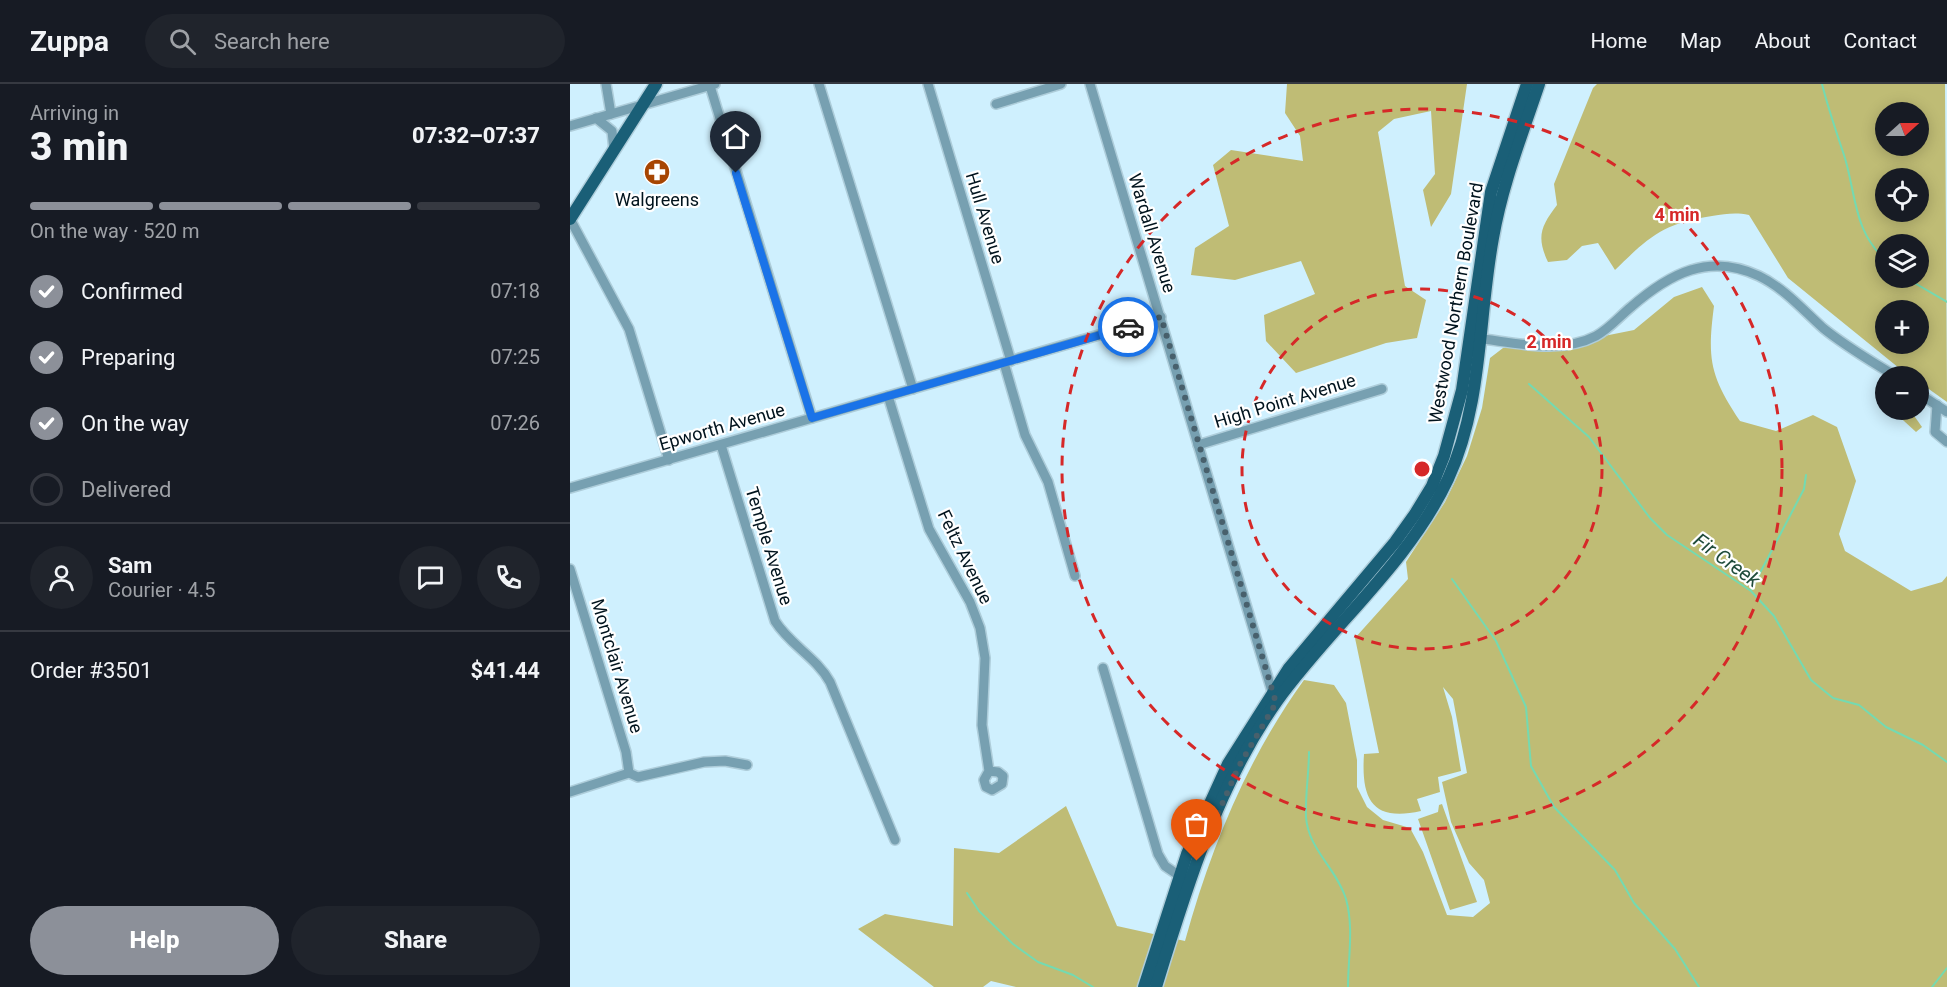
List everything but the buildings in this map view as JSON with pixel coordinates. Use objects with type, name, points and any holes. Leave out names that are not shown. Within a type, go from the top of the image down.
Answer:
[{"type":"main road","points":[[570,219],[656,84]]},
{"type":"main road","name":"Westwood Northern Boulevard","points":[[1144,987],[1184,879],[1274,697],[1398,557],[1425,521],[1448,479],[1464,435],[1476,376],[1475,338],[1491,192],[1527,84]]},
{"type":"main road","name":"Westwood Northern Boulevard","points":[[1475,338],[1501,199],[1539,84]]},
{"type":"main road","name":"Westwood Northern Boulevard","points":[[1156,987],[1184,879]]},
{"type":"street","points":[[606,84],[611,114]]},
{"type":"street","points":[[819,84],[913,389]]},
{"type":"street","name":"Hull Avenue","points":[[928,84],[1007,362],[1025,435],[1048,482],[1075,576]]},
{"type":"street","points":[[996,104],[1061,84]]},
{"type":"street","name":"Wardall Avenue","points":[[1090,84],[1274,697]]},
{"type":"street","points":[[570,126],[643,105],[693,87],[713,85],[812,418]]},
{"type":"street","points":[[596,118],[612,131],[614,151]]},
{"type":"street","points":[[570,219],[629,329],[669,460]]},
{"type":"street","points":[[1475,338],[1527,344],[1572,344],[1596,336],[1658,284],[1683,271],[1709,266],[1736,268],[1760,276],[1782,291],[1825,330],[1880,366]]},
{"type":"street","name":"Epworth Avenue","points":[[570,488],[1161,317]]},
{"type":"street","name":"High Point Avenue","points":[[1198,445],[1382,388]]},
{"type":"street","name":"Feltz Avenue","points":[[888,396],[929,529],[970,602],[980,628],[985,658],[983,734],[989,771]]},
{"type":"street","points":[[1929,400],[1947,412]]},
{"type":"street","points":[[1937,405],[1935,432],[1947,442]]},
{"type":"street","name":"Temple Avenue","points":[[721,445],[771,611],[785,635],[818,665],[830,682],[894,840]]},
{"type":"street","name":"Montclair Avenue","points":[[570,569],[627,752],[629,773]]},
{"type":"street","points":[[1102,668],[1158,854],[1165,866],[1184,879]]},
{"type":"street","points":[[570,792],[629,773],[638,777],[714,761],[747,765]]},
{"type":"shaded area","points":[[1287,84],[1467,84],[1451,194],[1431,227],[1423,190],[1435,174],[1431,111],[1394,119],[1378,132],[1405,286],[1426,300],[1417,338],[1386,343],[1296,373],[1266,341],[1264,315],[1315,294],[1301,261],[1235,280],[1191,275],[1195,248],[1229,226],[1213,165],[1231,150],[1303,161],[1300,136],[1285,113]]},
{"type":"shaded area","points":[[1597,84],[1945,84],[1947,402],[1929,389],[1929,366],[1897,366],[1882,354],[1929,354],[1929,300],[1875,300],[1875,349],[1788,278],[1749,215],[1735,213],[1695,219],[1669,227],[1648,240],[1615,270],[1598,243],[1582,246],[1567,260],[1548,262],[1541,239],[1547,219],[1557,205],[1554,184],[1593,88]]},
{"type":"shaded area","points":[[1702,287],[1714,306],[1711,340],[1713,366],[1722,392],[1740,421],[1776,431],[1813,415],[1837,427],[1856,481],[1839,534],[1845,551],[1911,591],[1942,582],[1947,576],[1947,987],[1016,987],[991,981],[983,987],[934,987],[858,929],[885,914],[953,926],[954,848],[999,853],[1066,806],[1117,926],[1185,941],[1219,838],[1233,805],[1265,741],[1304,680],[1334,685],[1346,703],[1357,760],[1357,787],[1367,807],[1383,820],[1410,828],[1423,852],[1447,915],[1473,917],[1490,903],[1484,880],[1469,863],[1451,822],[1442,782],[1467,773],[1453,699],[1443,687],[1452,717],[1461,771],[1438,777],[1440,792],[1417,799],[1421,811],[1404,814],[1381,810],[1373,804],[1365,783],[1364,754],[1379,753],[1355,638],[1408,579],[1406,562],[1445,502],[1467,456],[1482,408],[1490,358],[1503,348],[1527,344],[1554,346],[1634,330],[1674,297]]},
{"type":"shaded area","points":[[1903,420],[1917,420],[1922,427],[1916,432]]},
{"type":"shaded area","points":[[1442,804],[1477,902],[1450,910],[1418,819],[1438,812],[1439,805]]},
{"type":"waterway","points":[[1822,84],[1848,169],[1861,224],[1875,249]]},
{"type":"waterway","points":[[1923,288],[1947,302]]},
{"type":"waterway","name":"Fir Creek","points":[[1529,384],[1589,437],[1650,518],[1667,535],[1751,591],[1774,616],[1811,680],[1833,698],[1859,705],[1886,727],[1923,745],[1947,762]]},
{"type":"waterway","points":[[1751,590],[1804,489],[1806,475]]},
{"type":"waterway","points":[[1452,579],[1496,641],[1526,707],[1531,766],[1554,807],[1615,870],[1634,903],[1675,949],[1699,987]]},
{"type":"waterway","points":[[1309,752],[1306,817],[1312,839],[1342,888],[1346,899],[1350,932],[1348,987]]},
{"type":"waterway","points":[[967,893],[979,911],[1013,944],[1038,962],[1073,975],[1093,987]]},
{"type":"waterway","name":"Fir Creek","points":[[1932,987],[1947,968]]},
{"type":"way so far","points":[[1128,327],[1161,317],[1276,703],[1239,766],[1197,861]]},
{"type":"place","name":"Walgreens","points":[[657,172]]},
{"type":"route","points":[[736,173],[812,418],[1128,327]]}]
